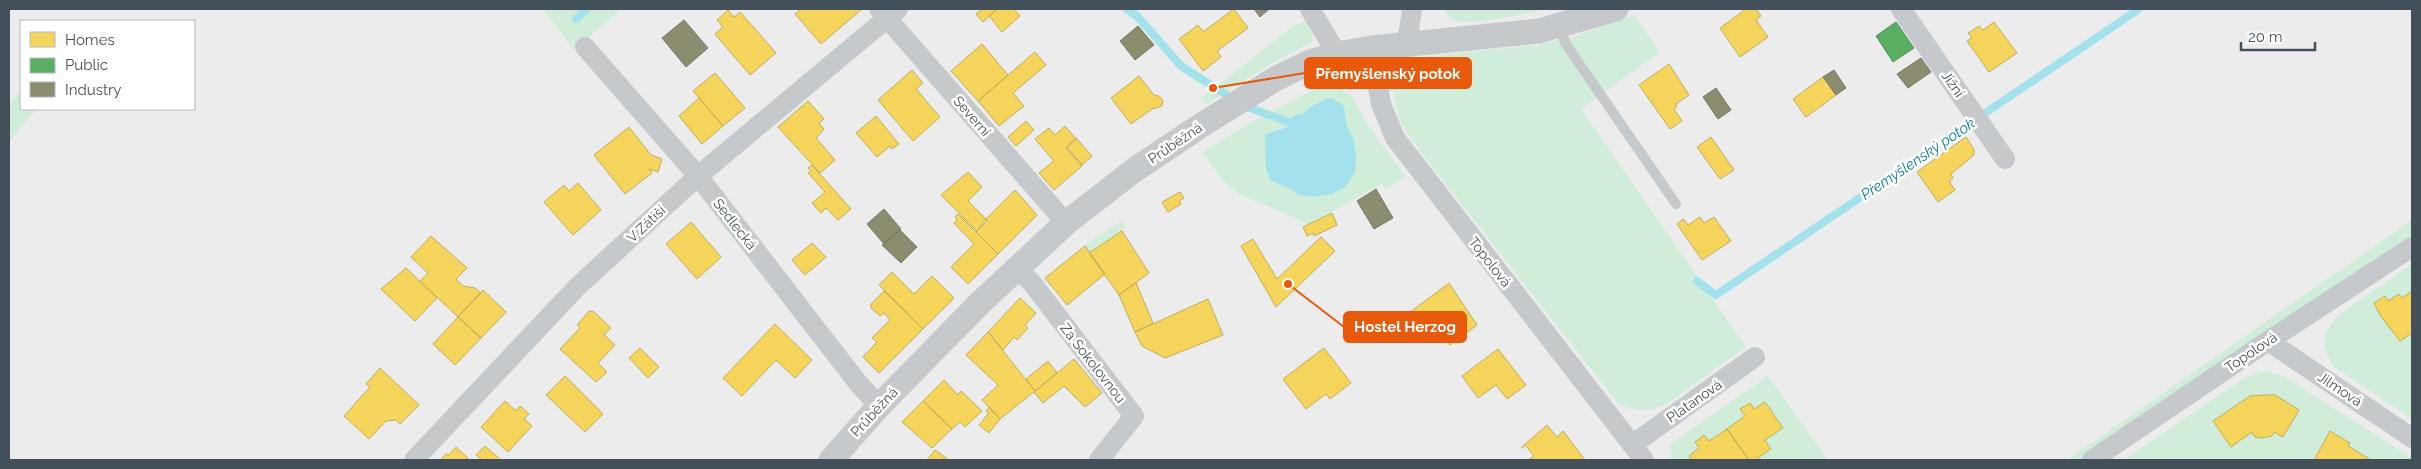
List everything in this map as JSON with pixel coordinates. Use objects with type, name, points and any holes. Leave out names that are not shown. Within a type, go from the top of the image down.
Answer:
[{"type":"street","points":[[1310,9],[1337,54]]},
{"type":"street","points":[[1407,44],[1412,9]]},
{"type":"street","name":"Průběžná","points":[[831,460],[879,406],[1016,267],[1066,223],[1133,171],[1248,96],[1297,68],[1337,54],[1407,44],[1516,35],[1560,26],[1616,9]]},
{"type":"street","name":"Jižní","points":[[1901,9],[2005,158]]},
{"type":"street","name":"V Zátiší","points":[[414,460],[578,287],[698,176],[888,12]]},
{"type":"street","name":"Severní","points":[[888,12],[1066,223]]},
{"type":"street","name":"Sedlecká","points":[[585,47],[698,176],[858,383],[879,406]]},
{"type":"street","name":"Topolová","points":[[1372,48],[1381,104],[1395,138],[1638,453]]},
{"type":"street","name":"Topolová","points":[[2092,460],[2268,341],[2412,247]]},
{"type":"street","name":"Za Sokolovnou","points":[[1016,267],[1032,284],[1134,416],[1099,460]]},
{"type":"street","name":"Jilmová","points":[[2268,341],[2412,438]]},
{"type":"street","name":"Platanová","points":[[1638,453],[1755,357]]},
{"type":"lane","points":[[1560,26],[1565,43],[1676,204]]},
{"type":"green space","points":[[543,9],[621,9],[574,50]]},
{"type":"green space","points":[[1444,9],[1543,9],[1525,14],[1472,22],[1454,20],[1449,17]]},
{"type":"green space","points":[[1634,15],[1660,52],[1581,109],[1746,347],[1665,405],[1642,410],[1636,410],[1618,403],[1421,153],[1400,122],[1392,82],[1397,70],[1412,58],[1538,45],[1575,36]]},
{"type":"green space","points":[[1305,22],[1312,31],[1312,42],[1269,65],[1206,105],[1200,99],[1293,26]]},
{"type":"green space","points":[[1328,82],[1335,82],[1339,88],[1353,97],[1367,124],[1406,177],[1385,189],[1382,184],[1309,224],[1237,193],[1222,180],[1203,152],[1246,125]],"holes":[[[1331,98],[1344,106],[1346,123],[1354,140],[1299,195],[1289,188],[1271,181],[1265,135],[1276,129],[1287,127]]]},
{"type":"green space","points":[[20,92],[20,110],[35,110],[9,142],[9,104]]},
{"type":"green space","points":[[2412,220],[2412,240],[2081,460],[2067,460]]},
{"type":"green space","points":[[1121,221],[1126,228],[1089,252],[1083,246]]},
{"type":"green space","points":[[2412,264],[2412,419],[2334,367],[2327,354],[2325,343],[2326,333],[2338,317]]},
{"type":"green space","points":[[2265,371],[2285,377],[2412,458],[2412,460],[2123,460],[2245,378]]},
{"type":"green space","points":[[1768,376],[1828,460],[1671,460],[1670,444]]},
{"type":"water","points":[[1331,98],[1344,106],[1346,123],[1354,140],[1355,172],[1345,187],[1332,194],[1314,197],[1299,195],[1289,188],[1271,181],[1266,168],[1265,135],[1287,127],[1311,107]]},
{"type":"building: Homes","points":[[801,9],[862,9],[821,44],[795,14]]},
{"type":"building: Homes","points":[[983,9],[997,9],[983,22],[976,14]]},
{"type":"building: Homes","points":[[997,9],[1014,9],[1020,16],[1002,32],[989,16]]},
{"type":"building: Homes","points":[[1234,9],[1248,28],[1217,51],[1221,57],[1203,71],[1179,39],[1198,25],[1203,32]]},
{"type":"building: Homes","points":[[1746,9],[1756,9],[1761,16],[1756,20],[1768,37],[1740,57],[1720,28]]},
{"type":"building: Homes","points":[[728,10],[734,17],[740,12],[776,53],[750,75],[715,34],[723,27],[717,20]]},
{"type":"building: Homes","points":[[1994,22],[2017,53],[1989,72],[1967,41],[1972,38],[1968,33],[1979,26],[1983,30]]},
{"type":"building: Homes","points":[[982,44],[1008,75],[978,101],[951,71]]},
{"type":"building: Homes","points":[[1035,52],[1046,65],[1013,93],[1024,106],[999,126],[978,101]]},
{"type":"building: Homes","points":[[1669,64],[1689,95],[1676,104],[1677,106],[1674,109],[1682,121],[1670,129],[1639,85]]},
{"type":"building: Homes","points":[[912,70],[923,83],[916,89],[940,117],[913,141],[878,100]]},
{"type":"building: Homes","points":[[715,73],[745,108],[723,126],[693,91]]},
{"type":"building: Homes","points":[[1139,76],[1154,95],[1159,96],[1163,100],[1162,106],[1152,109],[1131,124],[1111,98]]},
{"type":"building: Homes","points":[[1823,77],[1836,95],[1806,117],[1793,99]]},
{"type":"building: Homes","points":[[699,98],[723,126],[702,144],[679,116]]},
{"type":"building: Homes","points":[[808,101],[824,119],[819,123],[824,129],[816,138],[835,160],[820,173],[778,127]]},
{"type":"building: Homes","points":[[876,116],[899,144],[892,149],[890,146],[877,157],[856,133]]},
{"type":"building: Homes","points":[[1026,121],[1034,130],[1016,146],[1008,137]]},
{"type":"building: Homes","points":[[1065,126],[1076,139],[1066,148],[1082,166],[1054,190],[1039,173],[1054,161],[1035,139],[1049,128],[1055,135]]},
{"type":"building: Homes","points":[[629,127],[651,155],[662,159],[658,172],[649,169],[652,173],[625,194],[594,155]]},
{"type":"building: Homes","points":[[1711,137],[1734,170],[1720,179],[1697,147]]},
{"type":"building: Homes","points":[[1966,137],[1974,149],[1974,155],[1951,174],[1953,178],[1949,181],[1955,190],[1938,202],[1917,172]]},
{"type":"building: Homes","points":[[1076,138],[1092,156],[1082,165],[1067,147]]},
{"type":"building: Homes","points":[[812,165],[851,209],[838,220],[826,208],[821,213],[812,203],[825,192],[808,173],[811,171],[808,168]]},
{"type":"building: Homes","points":[[968,172],[982,187],[968,201],[986,219],[977,231],[941,195]]},
{"type":"building: Homes","points":[[578,183],[601,210],[573,235],[544,202],[564,185],[569,191]]},
{"type":"building: Homes","points":[[1015,190],[1037,215],[998,254],[976,232],[987,221],[986,219]]},
{"type":"building: Homes","points":[[1180,192],[1184,198],[1179,201],[1181,204],[1168,212],[1162,202]]},
{"type":"building: Homes","points":[[1332,213],[1337,225],[1314,236],[1313,233],[1307,236],[1303,227]]},
{"type":"building: Homes","points":[[958,214],[998,254],[968,284],[951,267],[974,244],[954,223],[957,220],[955,217]]},
{"type":"building: Homes","points":[[1700,217],[1704,223],[1714,217],[1731,241],[1702,260],[1677,224],[1683,219],[1688,225]]},
{"type":"building: Homes","points":[[691,222],[721,257],[697,279],[666,244]]},
{"type":"building: Homes","points":[[1122,231],[1149,273],[1119,295],[1089,253]]},
{"type":"building: Homes","points":[[431,236],[467,268],[456,279],[463,286],[475,288],[481,293],[458,317],[420,281],[428,273],[411,257]]},
{"type":"building: Homes","points":[[1321,237],[1335,251],[1276,307],[1241,246],[1253,239],[1277,279]]},
{"type":"building: Homes","points":[[812,243],[826,257],[805,275],[792,260]]},
{"type":"building: Homes","points":[[1085,246],[1105,274],[1067,305],[1045,278]]},
{"type":"building: Homes","points":[[406,268],[437,298],[415,321],[381,289]]},
{"type":"building: Homes","points":[[892,272],[914,294],[932,276],[954,298],[923,329],[879,285]]},
{"type":"building: Homes","points":[[1136,283],[1153,323],[1135,332],[1119,295]]},
{"type":"building: Homes","points":[[1449,283],[1477,325],[1450,345],[1435,325],[1421,337],[1405,316]]},
{"type":"building: Homes","points":[[483,290],[506,312],[481,338],[458,317]]},
{"type":"building: Homes","points":[[884,291],[923,329],[879,373],[863,357],[877,342],[872,338],[890,320],[884,313],[880,316],[871,308],[871,304]]},
{"type":"building: Homes","points":[[2412,291],[2412,333],[2400,341],[2380,315],[2374,303],[2385,296],[2388,301],[2399,294],[2402,298]]},
{"type":"building: Homes","points":[[1020,298],[1036,313],[1025,325],[1028,328],[1017,340],[1014,337],[1003,350],[988,332]]},
{"type":"building: Homes","points":[[1208,299],[1223,335],[1165,358],[1142,346],[1135,332]]},
{"type":"building: Homes","points":[[589,311],[594,312],[611,328],[604,335],[615,345],[598,363],[607,372],[596,382],[560,349],[580,328],[577,325]]},
{"type":"building: Homes","points":[[458,317],[481,338],[455,365],[433,344]]},
{"type":"building: Homes","points":[[775,324],[812,360],[795,378],[776,360],[742,396],[723,378]]},
{"type":"building: Homes","points":[[988,332],[1035,391],[1000,419],[982,400],[998,385],[966,355]]},
{"type":"building: Homes","points":[[640,348],[659,367],[648,378],[629,358]]},
{"type":"building: Homes","points":[[1324,348],[1351,383],[1330,399],[1326,394],[1306,409],[1283,379]]},
{"type":"building: Homes","points":[[1498,349],[1526,385],[1507,399],[1496,385],[1478,398],[1462,376]]},
{"type":"building: Homes","points":[[1074,359],[1102,393],[1085,407],[1064,386],[1043,403],[1034,392]]},
{"type":"building: Homes","points":[[1048,361],[1057,373],[1035,391],[1026,379]]},
{"type":"building: Homes","points":[[380,368],[419,405],[400,424],[396,420],[386,421],[369,439],[344,416],[370,387],[366,384]]},
{"type":"building: Homes","points":[[565,376],[603,414],[585,432],[546,395]]},
{"type":"building: Homes","points":[[944,380],[958,395],[961,391],[982,411],[965,427],[960,422],[952,429],[923,401]]},
{"type":"building: Homes","points":[[2275,395],[2299,410],[2283,437],[2274,432],[2272,436],[2255,437],[2252,432],[2231,447],[2213,421],[2250,396]]},
{"type":"building: Homes","points":[[505,401],[516,411],[520,406],[529,414],[524,419],[532,426],[508,452],[481,427]]},
{"type":"building: Homes","points":[[923,401],[952,429],[932,448],[902,422]]},
{"type":"building: Homes","points":[[1765,402],[1783,428],[1765,440],[1771,449],[1755,460],[1749,460],[1727,429],[1745,416],[1740,409],[1750,403],[1754,409]]},
{"type":"building: Homes","points":[[989,407],[1000,419],[989,433],[979,425],[989,413],[986,411]]},
{"type":"building: Homes","points":[[1547,425],[1557,437],[1563,431],[1585,460],[1528,460],[1534,456],[1525,445],[1521,448]]},
{"type":"building: Homes","points":[[1727,429],[1749,460],[1692,460],[1689,456],[1699,448],[1695,442],[1704,435],[1709,441]]},
{"type":"building: Homes","points":[[2330,431],[2350,443],[2348,446],[2371,460],[2314,460]]},
{"type":"building: Homes","points":[[485,446],[501,460],[482,460],[476,455]]},
{"type":"building: Homes","points":[[456,447],[470,460],[440,460],[446,454],[449,455]]},
{"type":"building: Homes","points":[[935,450],[949,460],[927,460]]},
{"type":"building: Public","points":[[1896,22],[1914,48],[1893,62],[1876,36]]},
{"type":"building: Industry","points":[[1254,9],[1267,9],[1268,10],[1260,17]]},
{"type":"building: Industry","points":[[684,20],[708,48],[686,67],[662,38]]},
{"type":"building: Industry","points":[[1138,26],[1154,45],[1135,60],[1120,41]]},
{"type":"building: Industry","points":[[1921,58],[1931,72],[1908,88],[1897,74]]},
{"type":"building: Industry","points":[[1834,70],[1846,88],[1836,95],[1823,77]]},
{"type":"building: Industry","points":[[1716,88],[1731,110],[1718,119],[1703,97]]},
{"type":"building: Industry","points":[[1376,189],[1393,218],[1374,229],[1357,201]]},
{"type":"building: Industry","points":[[884,209],[901,229],[884,244],[867,224]]},
{"type":"building: Industry","points":[[900,230],[917,247],[901,263],[882,245]]},
{"type":"waterway","name":"Přemyšlenský potok","points":[[576,19],[587,9]]},
{"type":"waterway","name":"Přemyšlenský potok","points":[[1127,9],[1138,17],[1181,66],[1233,99]]},
{"type":"waterway","name":"Přemyšlenský potok","points":[[1697,281],[1716,295],[2139,9]]},
{"type":"waterway","name":"Přemyšlenský potok","points":[[1242,105],[1291,123],[1299,118]]},
{"type":"place","name":"Přemyšlenský potok","points":[[1213,88]]},
{"type":"place","name":"Hostel Herzog","points":[[1288,284]]}]
